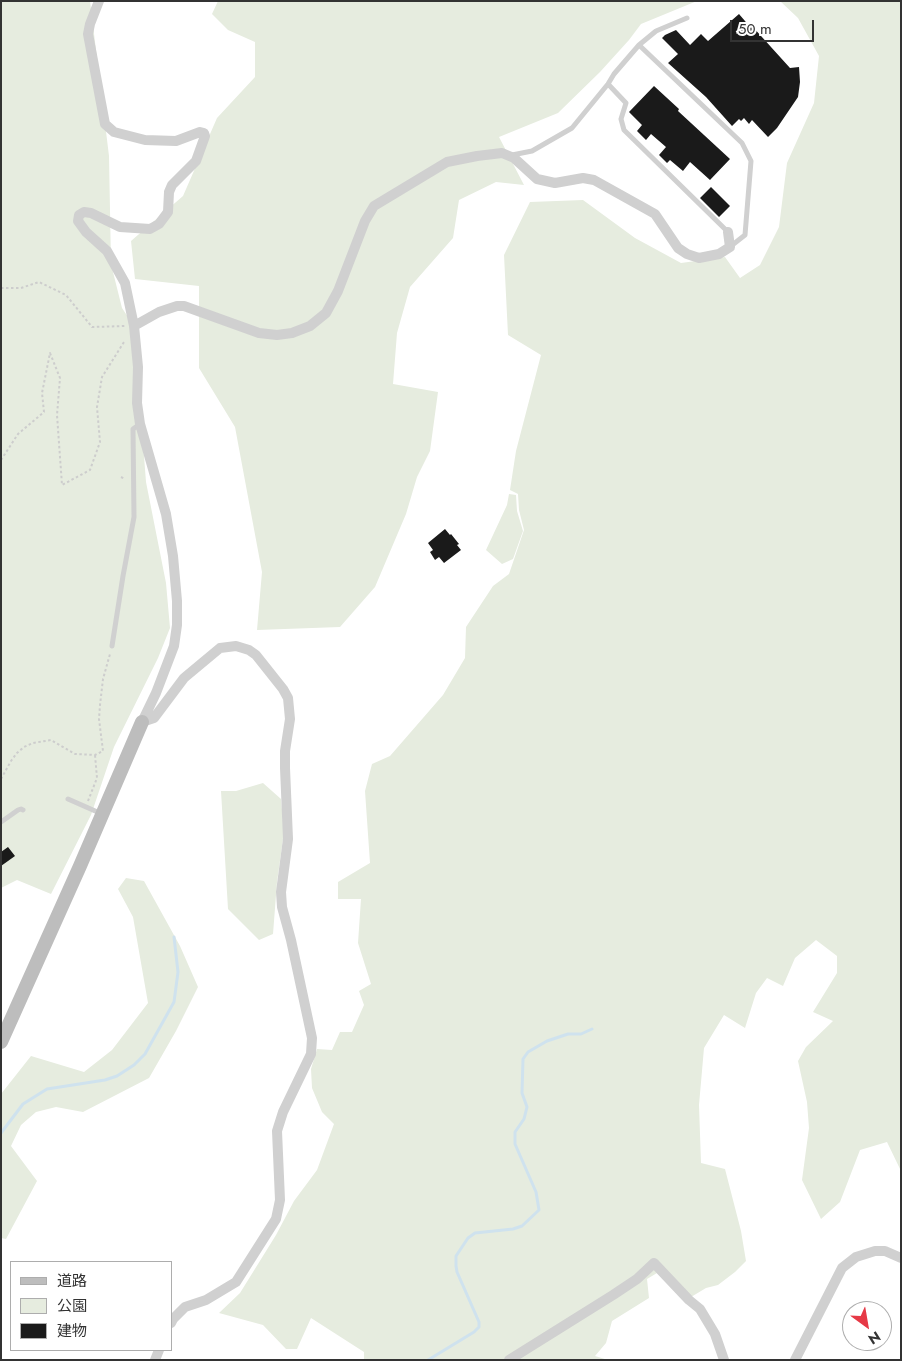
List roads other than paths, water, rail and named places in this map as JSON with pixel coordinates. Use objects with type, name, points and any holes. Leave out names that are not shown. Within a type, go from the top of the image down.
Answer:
[{"type":"street","points":[[1,1042],[8,1020],[156,693],[171,655],[177,625],[178,601],[166,514],[140,424],[134,326],[125,283],[107,251],[86,232],[78,221],[79,215],[84,212],[91,213],[120,227],[150,229],[159,224],[168,212],[168,192],[172,185],[196,161],[205,136],[204,133],[200,132],[176,141],[145,140],[114,132],[105,124],[88,34],[99,1]]},
{"type":"street","points":[[134,326],[159,312],[177,306],[184,306],[259,333],[277,335],[292,333],[310,326],[326,313],[338,291],[365,221],[374,206],[447,162],[494,154],[502,153],[514,158],[537,179],[555,183],[583,178],[594,180],[604,185],[655,214],[678,248],[687,254],[699,258],[719,254],[730,246],[728,232]]},
{"type":"street","points":[[142,722],[154,718],[184,678],[220,648],[236,646],[250,650],[283,689],[288,698],[290,719],[284,768],[288,839],[281,892],[282,907],[312,1038],[311,1054],[283,1112],[277,1132],[280,1200],[276,1219],[236,1282],[206,1300],[185,1307],[172,1321]]},
{"type":"street","points":[[795,1360],[842,1268],[856,1257],[875,1251],[885,1251],[901,1258]]},
{"type":"street","points":[[509,1360],[637,1279],[654,1263],[700,1309],[715,1334],[724,1360]]},
{"type":"lane","points":[[509,156],[532,152],[572,128],[639,45],[656,31],[687,18]]},
{"type":"lane","points":[[639,45],[742,143],[750,161],[745,235],[730,246]]},
{"type":"lane","points":[[608,84],[626,103],[620,119],[624,130],[728,232]]},
{"type":"lane","points":[[112,646],[134,517],[133,429],[140,424]]},
{"type":"lane","points":[[68,799],[102,814]]},
{"type":"lane","points":[[1,822],[18,810],[23,810]]},
{"type":"waterway","points":[[1,1133],[23,1104],[47,1089],[105,1080],[117,1076],[134,1065],[145,1054],[174,1002],[178,972],[174,937]]},
{"type":"waterway","points":[[428,1360],[479,1327],[479,1322],[456,1266],[456,1256],[468,1238],[475,1233],[513,1229],[522,1226],[539,1210],[536,1192],[515,1144],[515,1132],[524,1119],[527,1107],[522,1093],[523,1059],[528,1052],[547,1041],[568,1034],[581,1034],[592,1029]]}]
